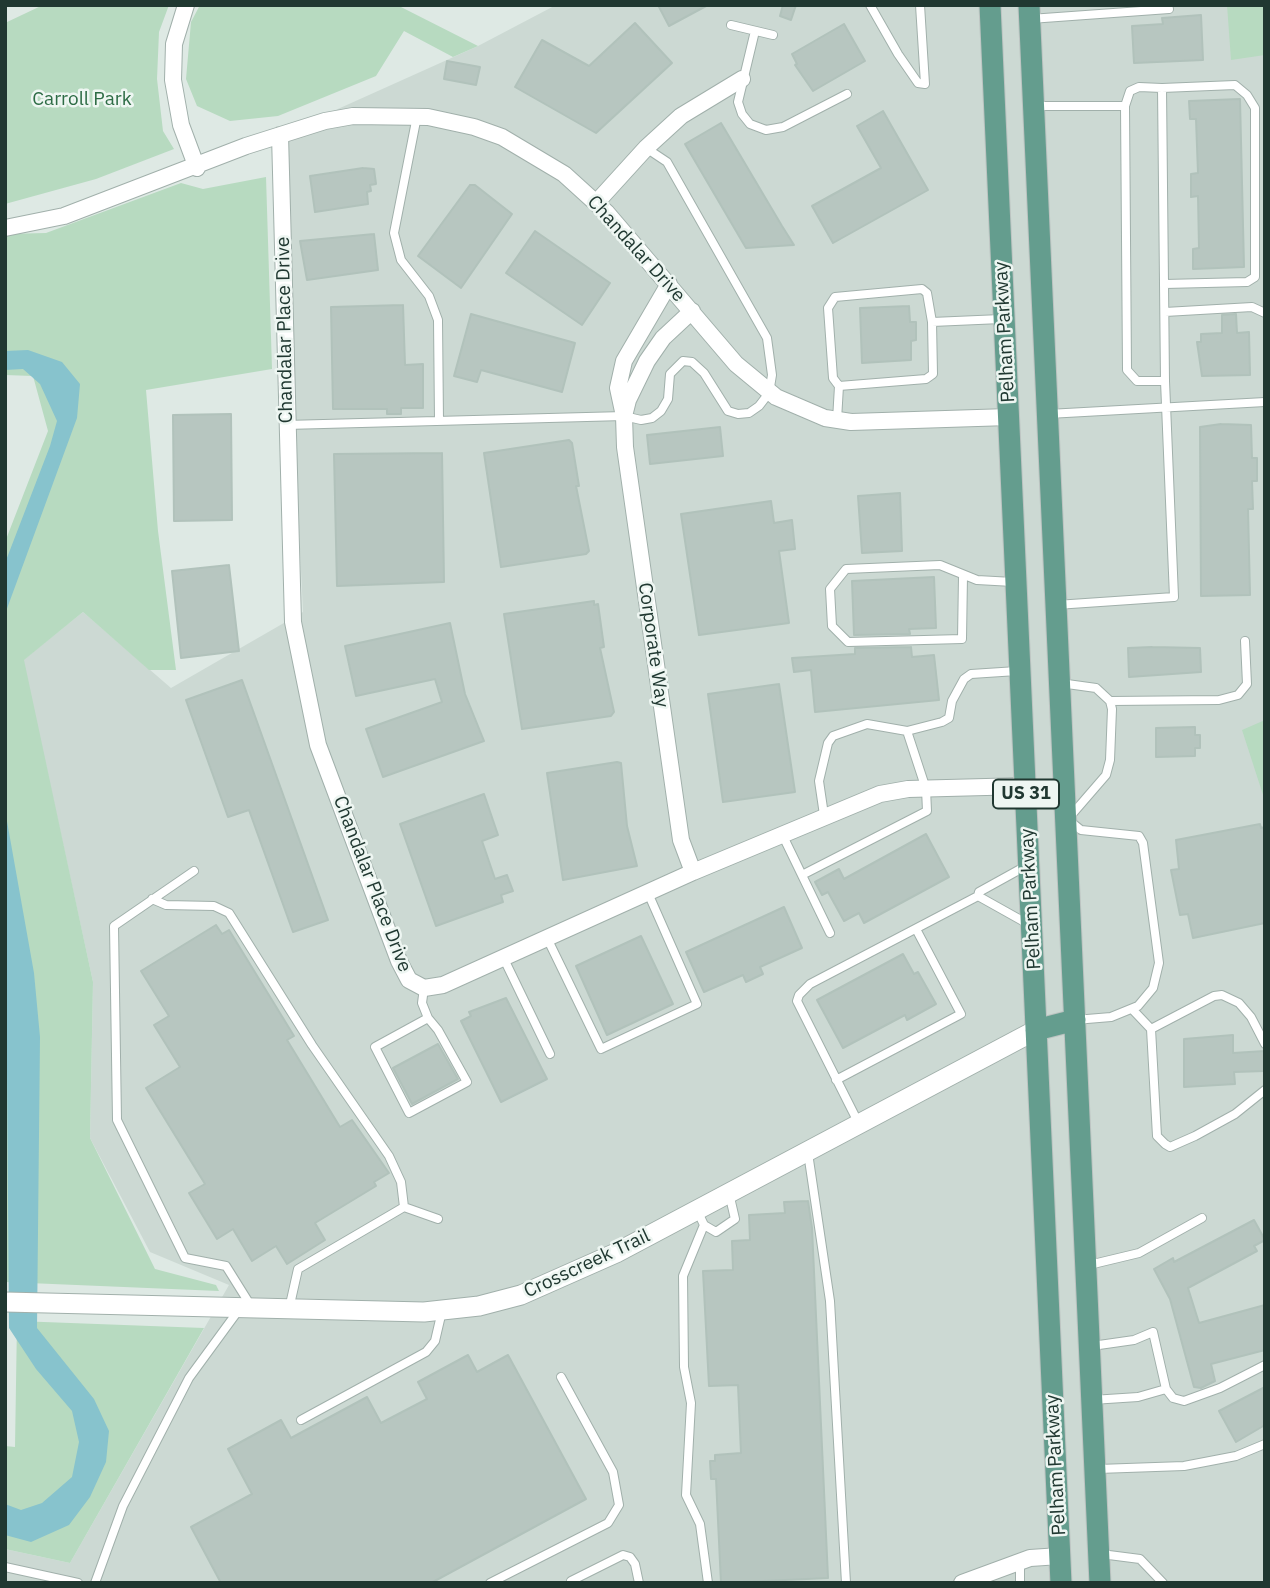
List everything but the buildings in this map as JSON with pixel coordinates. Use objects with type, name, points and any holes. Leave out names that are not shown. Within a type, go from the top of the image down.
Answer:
[{"type":"main road","name":"Pelham Parkway","points":[[990,5],[1061,1583]]},
{"type":"main road","name":"Pelham Parkway","points":[[1029,12],[1100,1583]]},
{"type":"main road","points":[[1004,318],[1043,314]]},
{"type":"main road","points":[[1009,417],[1048,414]]},
{"type":"main road","points":[[1027,815],[1066,818]]},
{"type":"main road","points":[[1037,1030],[1075,1020]]},
{"type":"main road","points":[[1060,1556],[1098,1554]]},
{"type":"street","points":[[186,5],[174,44],[173,80],[181,125],[197,167]]},
{"type":"street","points":[[596,203],[646,148],[699,103],[742,79]]},
{"type":"street","name":"Chandalar Drive","points":[[5,228],[64,216],[280,135],[352,116],[417,116],[466,124],[502,136],[556,168],[596,203],[736,364],[769,393],[800,410],[837,420],[900,422],[1009,417]]},
{"type":"street","name":"Chandalar Place Drive","points":[[280,135],[291,604],[311,723],[399,961],[410,980],[424,988],[443,985],[782,834],[880,794],[926,789],[1025,786]]},
{"type":"street","name":"Corporate Way","points":[[669,284],[624,361],[618,388],[681,840],[693,873]]},
{"type":"street","name":"Corporate Way","points":[[624,416],[647,361],[663,338],[692,312]]},
{"type":"street","name":"Crosscreek Trail","points":[[5,1302],[289,1310],[442,1311],[479,1306],[543,1287],[701,1218],[729,1193],[1037,1030]]},
{"type":"street","points":[[962,1583],[979,1579],[1020,1561],[1060,1556]]},
{"type":"lane","points":[[870,5],[918,83],[925,84],[920,5]]},
{"type":"lane","points":[[1029,12],[1169,9]]},
{"type":"lane","points":[[731,25],[773,35]]},
{"type":"lane","points":[[755,31],[738,102],[742,114],[750,124],[766,130],[783,127],[847,94]]},
{"type":"lane","points":[[1165,284],[1247,282],[1255,277],[1255,108],[1247,95],[1235,85],[1139,87],[1130,91],[1125,106],[1127,370],[1137,382],[1165,381]]},
{"type":"lane","points":[[1056,605],[1174,597],[1165,408],[1162,88]]},
{"type":"lane","points":[[1034,106],[1125,106]]},
{"type":"lane","points":[[417,116],[394,233],[401,260],[429,296],[438,320],[439,421]]},
{"type":"lane","points":[[286,425],[624,416],[640,420],[652,418],[662,411],[668,400],[670,374],[683,361],[692,362],[704,373],[728,411],[750,413],[769,393],[772,375],[767,338],[667,162],[646,148]]},
{"type":"lane","points":[[837,420],[839,386],[833,378],[828,307],[835,297],[922,289],[927,293],[932,322],[933,374],[926,379],[839,386]]},
{"type":"lane","points":[[1165,312],[1252,307],[1265,313]]},
{"type":"lane","points":[[932,322],[1004,318]]},
{"type":"lane","points":[[1048,414],[1265,402]]},
{"type":"lane","points":[[963,576],[962,639],[848,642],[832,626],[830,589],[846,569],[940,565],[977,580],[1016,583]]},
{"type":"lane","points":[[1110,701],[1219,700],[1238,695],[1247,684],[1245,641]]},
{"type":"lane","points":[[824,816],[819,781],[828,743],[834,736],[867,724],[907,731],[942,722],[949,718],[957,691],[971,674],[1020,671]]},
{"type":"lane","points":[[1060,683],[1096,688],[1110,701],[1110,760],[1106,775],[1066,818],[1080,830],[1139,836],[1143,843],[1158,963],[1153,988],[1132,1009],[1111,1017],[1075,1020]]},
{"type":"lane","points":[[802,874],[920,817],[927,811],[926,789],[907,731]]},
{"type":"lane","points":[[782,834],[830,933]]},
{"type":"lane","points":[[858,1124],[797,1001],[810,984],[978,896],[979,892],[1029,864]]},
{"type":"lane","points":[[95,1583],[123,1506],[189,1378],[246,1309],[226,1266],[185,1258],[117,1120],[114,926],[194,871]]},
{"type":"lane","points":[[548,940],[601,1049],[625,1038],[697,1004],[648,893]]},
{"type":"lane","points":[[978,896],[1032,926]]},
{"type":"lane","points":[[152,900],[166,905],[214,906],[229,914],[312,1045],[353,1100],[389,1156],[401,1182],[404,1207]]},
{"type":"lane","points":[[836,1080],[961,1014],[916,929]]},
{"type":"lane","points":[[504,959],[550,1054]]},
{"type":"lane","points":[[424,988],[422,1003],[428,1018],[438,1030],[467,1082],[409,1113],[375,1047],[428,1018]]},
{"type":"lane","points":[[1151,1029],[1214,996],[1222,995],[1239,1003],[1260,1031],[1265,1044]]},
{"type":"lane","points":[[1132,1009],[1151,1029],[1157,1136],[1170,1147],[1236,1114],[1265,1090]]},
{"type":"lane","points":[[807,1150],[830,1301],[846,1583]]},
{"type":"lane","points":[[708,1583],[700,1524],[687,1495],[691,1403],[684,1367],[683,1276],[701,1218],[716,1232],[734,1219],[729,1193]]},
{"type":"lane","points":[[289,1310],[298,1269],[404,1207],[438,1219]]},
{"type":"lane","points":[[1086,1266],[1139,1252],[1202,1218]]},
{"type":"lane","points":[[301,1420],[426,1353],[435,1341],[442,1311]]},
{"type":"lane","points":[[1089,1346],[1134,1340],[1153,1332],[1166,1389],[1172,1398],[1184,1401],[1220,1388],[1265,1365]]},
{"type":"lane","points":[[490,1583],[608,1522],[619,1505],[613,1472],[561,1377]]},
{"type":"lane","points":[[1092,1400],[1138,1397],[1166,1389]]},
{"type":"lane","points":[[1095,1469],[1184,1466],[1236,1456],[1265,1444]]},
{"type":"lane","points":[[1098,1554],[1140,1559],[1163,1583]]},
{"type":"lane","points":[[570,1582],[623,1555],[630,1557],[635,1564],[639,1583]]},
{"type":"lane","points":[[1020,1561],[1020,1583]]},
{"type":"lane","points":[[5,1567],[78,1583]]},
{"type":"shaded area","points":[[556,5],[1265,5],[1265,1583],[5,1583],[5,1549],[70,1563],[229,1285],[150,1252],[90,1138],[93,982],[23,660],[83,612],[171,688],[303,612],[280,135],[478,46]]},
{"type":"green space","name":"Carroll Park","points":[[43,5],[169,5],[159,32],[157,79],[163,131],[174,149],[96,179],[5,204],[5,23]]},
{"type":"green space","points":[[200,5],[397,5],[478,46],[453,57],[404,31],[376,76],[278,116],[230,121],[197,106],[186,79],[191,22]]},
{"type":"green space","points":[[1227,5],[1265,5],[1265,55],[1231,60]]},
{"type":"green space","points":[[266,177],[272,369],[146,390],[158,531],[176,670],[149,670],[83,612],[24,660],[93,982],[90,1138],[155,1269],[216,1285],[219,1291],[5,1282],[5,542],[48,431],[33,376],[5,375],[5,234],[46,233],[181,183],[203,189]]},
{"type":"green space","points":[[1265,720],[1265,801],[1242,730]]},
{"type":"green space","points":[[17,1321],[204,1328],[70,1563],[5,1549],[5,1446],[15,1447]]},
{"type":"water","points":[[28,350],[62,362],[80,384],[77,418],[5,614],[5,563],[57,421],[40,384],[23,369],[5,370],[5,351]]},
{"type":"water","points":[[5,810],[34,973],[40,1037],[37,1328],[94,1399],[109,1431],[106,1462],[90,1497],[69,1525],[31,1542],[5,1535],[5,1504],[21,1510],[42,1503],[72,1477],[79,1442],[72,1411],[36,1369],[9,1328]]}]
